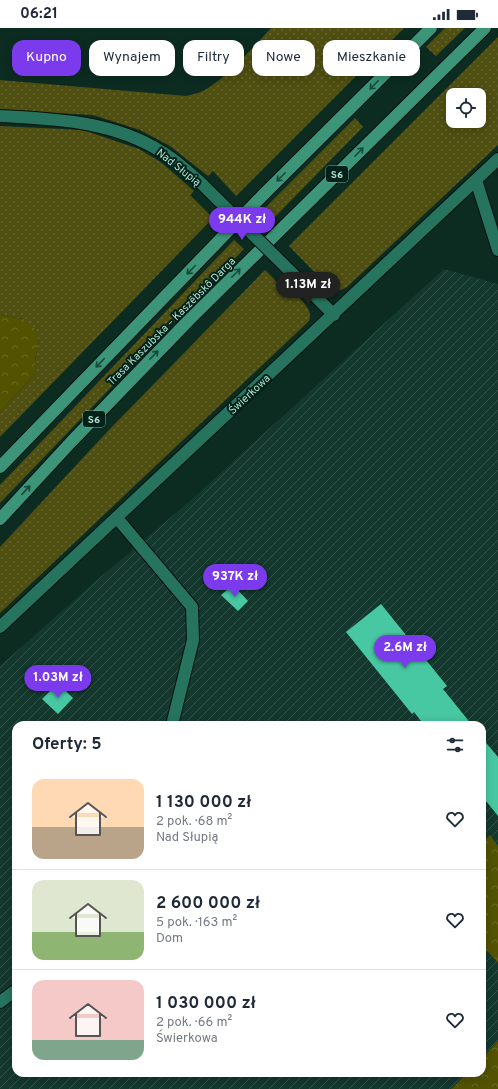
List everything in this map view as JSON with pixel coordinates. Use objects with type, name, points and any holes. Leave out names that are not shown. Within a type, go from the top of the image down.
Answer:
[{"type":"highway","name":"Trasa Kaszubska – Kaszëbskô Darga","points":[[0,467],[263,195],[431,28]]},
{"type":"highway","name":"Trasa Kaszubska – Kaszëbskô Darga","points":[[0,519],[72,441],[189,320],[485,28]]},
{"type":"street","name":"Nad Słupią","points":[[0,116],[41,118],[86,123],[113,129],[141,140],[163,152],[203,185],[334,315]]},
{"type":"street","name":"Świerkowa","points":[[0,627],[498,160]]},
{"type":"street","points":[[476,180],[498,250]]},
{"type":"street","points":[[117,518],[192,608],[193,640],[173,721]]},
{"type":"street","points":[[0,1002],[12,993]]},
{"type":"shaded area","points":[[271,28],[404,28],[392,40],[323,40],[323,76],[356,76],[236,196],[213,171],[208,176],[170,146],[140,130],[93,115],[0,110],[0,80],[186,96],[207,89],[224,76],[244,76],[244,56],[252,48],[252,76],[315,76],[315,40],[259,40]]},
{"type":"shaded area","points":[[445,28],[465,28],[436,56],[426,47]]},
{"type":"shaded area","points":[[498,37],[498,145],[348,286],[340,290],[331,290],[325,287],[327,285],[289,246],[446,89],[446,128],[486,128],[486,88],[447,88]]},
{"type":"shaded area","points":[[355,118],[363,127],[267,225],[257,216]]},
{"type":"shaded area","points":[[0,126],[83,130],[139,149],[162,163],[194,191],[190,195],[213,218],[0,437],[0,412],[35,374],[35,360],[39,341],[23,319],[0,315]]},
{"type":"shaded area","points":[[234,240],[244,249],[0,503],[0,485]]},
{"type":"shaded area","points":[[444,269],[498,284],[498,846],[490,836],[486,840],[486,721],[12,721],[12,1077],[463,1077],[451,1089],[0,1089],[0,666],[97,580],[190,501]]},
{"type":"shaded area","points":[[265,270],[288,293],[291,291],[305,304],[310,312],[309,321],[0,613],[0,547],[107,432]]},
{"type":"shaded area","points":[[486,950],[498,963],[498,1041],[486,1054]]},
{"type":"green space","points":[[0,315],[23,319],[35,329],[39,341],[35,360],[35,374],[0,412]]},
{"type":"green space","points":[[490,835],[498,846],[498,963],[486,950],[486,839]]},
{"type":"green space","points":[[498,1041],[498,1089],[451,1089],[463,1077],[486,1077],[486,1054]]},
{"type":"building","points":[[233,585],[248,601],[238,611],[221,595]]},
{"type":"building","points":[[381,604],[447,686],[443,689],[469,721],[421,721],[414,712],[412,714],[346,632]]},
{"type":"building","points":[[58,683],[73,698],[58,714],[42,699]]},
{"type":"building","points":[[486,743],[498,757],[498,816],[486,801]]}]
